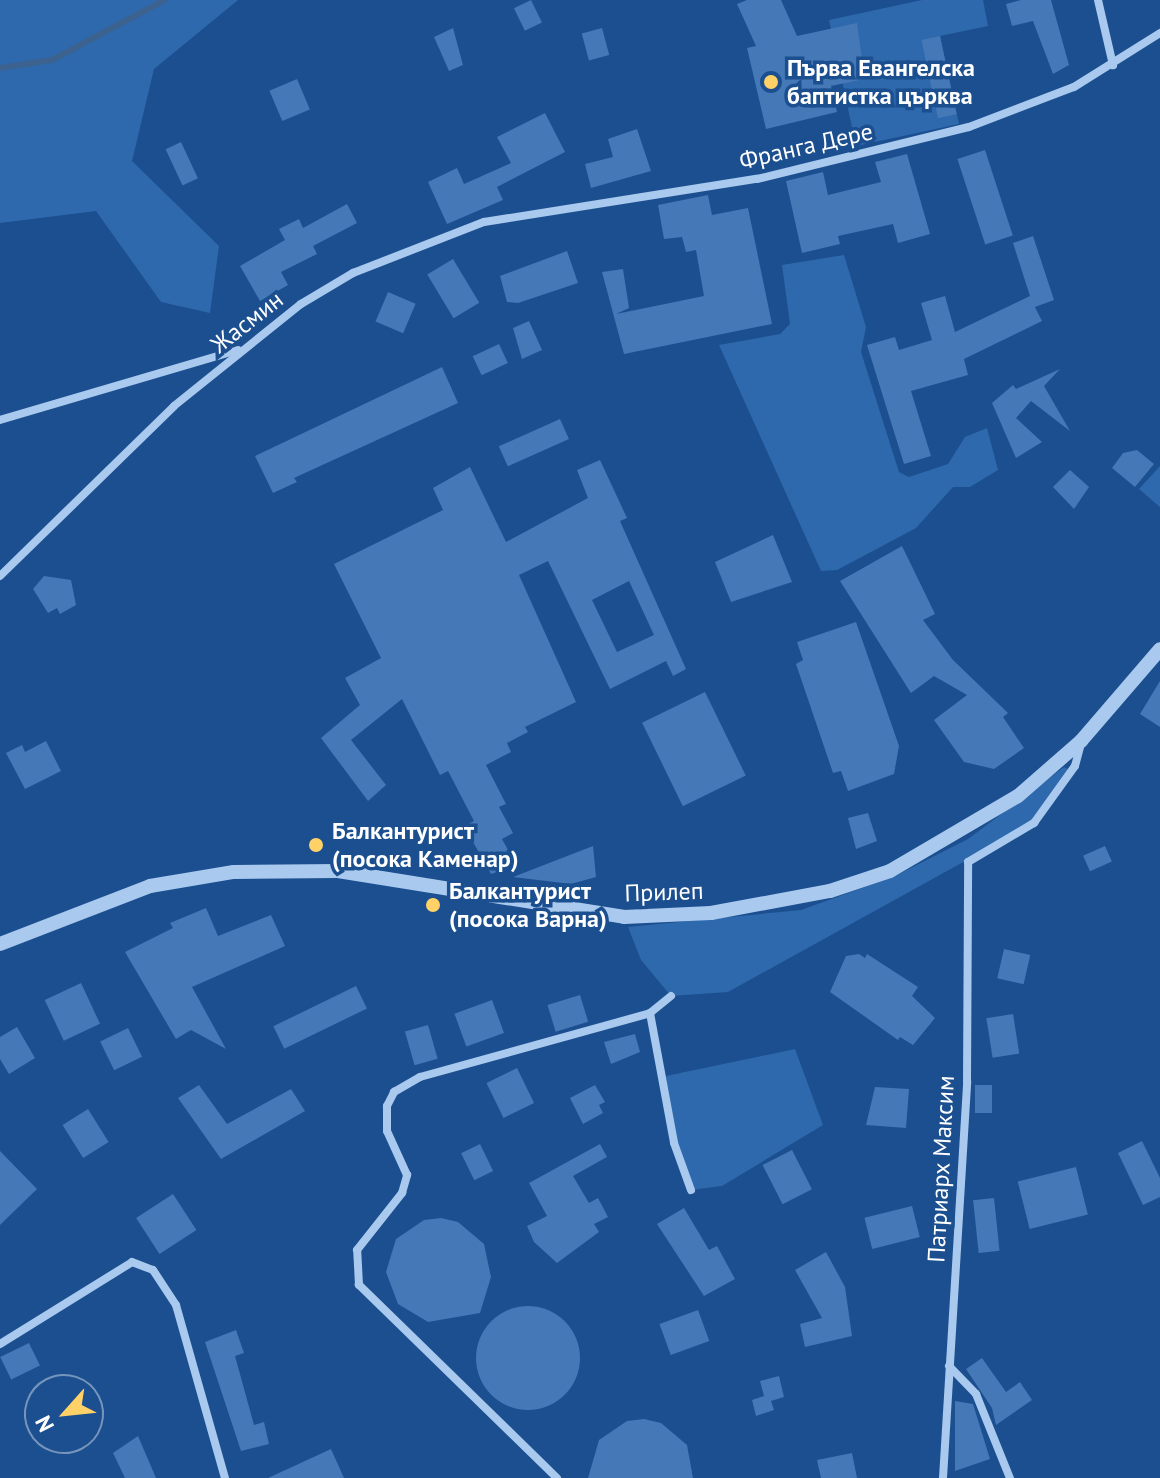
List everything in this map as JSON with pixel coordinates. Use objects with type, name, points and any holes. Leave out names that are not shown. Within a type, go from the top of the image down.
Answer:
[{"type":"street","points":[[1098,0],[1113,65]]},
{"type":"street","name":"Франга Дере","points":[[581,208],[757,179],[1016,113],[1113,65],[1160,33]]},
{"type":"street","name":"Жасмин","points":[[0,576],[174,406],[301,304],[392,255],[484,222],[581,208]]},
{"type":"street","points":[[0,420],[242,349]]},
{"type":"street","name":"Прилеп","points":[[0,944],[150,886],[278,869],[370,875],[624,917],[711,913],[789,901],[890,871],[963,833],[1018,796],[1081,741],[1160,649]]},
{"type":"street","name":"Патриарх Максим","points":[[943,1478],[967,1082],[968,862],[1034,823],[1075,766],[1081,741]]},
{"type":"street","points":[[557,1478],[359,1285],[357,1250],[402,1193],[407,1175],[386,1117],[394,1092],[405,1083],[471,1059],[544,1047],[650,1013],[671,996]]},
{"type":"street","points":[[650,1013],[666,1076],[674,1143],[691,1190]]},
{"type":"street","points":[[0,1344],[132,1262],[153,1270],[176,1305],[225,1478]]},
{"type":"street","points":[[949,1366],[976,1394],[1010,1478]]},
{"type":"shaded area","points":[[0,0],[238,0],[154,69],[132,161],[219,246],[210,313],[161,302],[96,211],[0,223]]},
{"type":"shaded area","points":[[922,0],[983,0],[988,26],[940,36],[959,124],[856,146],[829,20]]},
{"type":"shaded area","points":[[844,255],[866,327],[861,352],[899,472],[909,477],[948,464],[965,437],[987,428],[998,470],[970,487],[953,487],[916,528],[837,570],[821,571],[719,345],[780,334],[790,324],[782,265]]},
{"type":"shaded area","points":[[1160,466],[1160,507],[1139,489]]},
{"type":"shaded area","points":[[1064,767],[1070,770],[1034,823],[728,992],[671,996],[641,960],[628,927],[801,910],[893,877],[968,839]]},
{"type":"shaded area","points":[[795,1049],[823,1125],[722,1186],[691,1190],[674,1143],[666,1076]]},
{"type":"building","points":[[531,0],[542,22],[525,31],[514,8]]},
{"type":"building","points":[[747,0],[781,0],[797,36],[857,23],[863,66],[857,67],[860,80],[831,86],[837,112],[766,129],[747,48],[756,46],[737,4]]},
{"type":"building","points":[[1021,0],[1051,0],[1069,65],[1053,74],[1033,21],[1012,26],[1006,4]]},
{"type":"building","points":[[453,28],[463,65],[449,71],[434,37]]},
{"type":"building","points":[[602,28],[609,55],[589,60],[582,33]]},
{"type":"building","points":[[940,36],[957,114],[938,118],[921,40]]},
{"type":"building","points":[[297,79],[310,109],[282,121],[269,91]]},
{"type":"building","points":[[545,113],[565,152],[497,187],[503,200],[447,224],[428,182],[457,168],[464,184],[511,163],[497,137]]},
{"type":"building","points":[[637,129],[651,171],[591,188],[585,164],[613,157],[608,139]]},
{"type":"building","points":[[181,142],[198,178],[182,185],[166,149]]},
{"type":"building","points":[[985,150],[1013,236],[985,245],[957,159]]},
{"type":"building","points":[[907,154],[930,234],[898,243],[893,224],[838,236],[840,244],[802,253],[786,181],[823,172],[828,195],[881,182],[875,162]]},
{"type":"building","points":[[708,195],[712,215],[748,208],[772,324],[624,354],[602,272],[623,269],[629,308],[616,314],[704,296],[696,250],[686,252],[682,237],[664,239],[658,205]]},
{"type":"building","points":[[347,204],[357,223],[313,246],[317,254],[281,272],[288,285],[260,301],[240,266],[285,240],[279,229],[299,219],[303,228]]},
{"type":"building","points":[[1033,236],[1054,300],[1035,307],[1042,321],[964,359],[968,375],[911,391],[931,456],[904,464],[867,345],[895,337],[899,350],[932,340],[921,303],[945,296],[955,332],[1030,296],[1013,243]]},
{"type":"building","points":[[567,251],[578,283],[518,303],[507,302],[500,276]]},
{"type":"building","points":[[453,259],[479,303],[454,318],[427,274]]},
{"type":"building","points":[[388,292],[416,304],[403,333],[375,321]]},
{"type":"building","points":[[529,321],[542,350],[522,359],[513,328]]},
{"type":"building","points":[[499,344],[508,363],[482,375],[473,356]]},
{"type":"building","points":[[442,367],[458,403],[294,478],[297,482],[273,493],[255,456]]},
{"type":"building","points":[[1060,369],[1044,386],[1070,431],[1031,401],[1016,418],[1042,442],[1016,458],[992,403],[1013,385],[1016,389]]},
{"type":"building","points":[[560,419],[569,439],[508,466],[499,446]]},
{"type":"building","points":[[1137,450],[1154,464],[1135,487],[1112,468],[1123,453]]},
{"type":"building","points":[[600,460],[627,518],[620,521],[686,669],[673,676],[666,661],[610,689],[548,561],[519,575],[576,702],[525,727],[528,732],[507,743],[511,752],[486,765],[506,804],[499,807],[513,833],[502,839],[517,866],[491,874],[464,826],[474,821],[448,771],[440,775],[402,699],[351,740],[386,785],[368,801],[321,738],[360,705],[345,678],[381,658],[334,564],[443,510],[433,488],[470,467],[506,542],[588,498],[577,470]],"holes":[[[629,581],[654,635],[617,652],[592,600]]]},
{"type":"building","points":[[1070,470],[1089,487],[1074,509],[1053,487]]},
{"type":"building","points":[[773,535],[792,582],[731,602],[715,562]]},
{"type":"building","points":[[902,546],[935,614],[923,620],[953,660],[1008,713],[1003,717],[1024,748],[994,769],[964,762],[934,720],[967,695],[934,676],[911,693],[840,581]]},
{"type":"building","points":[[44,576],[71,580],[76,605],[60,614],[57,608],[48,613],[33,589]]},
{"type":"building","points":[[856,622],[899,746],[894,774],[848,791],[841,771],[833,773],[796,664],[803,660],[797,642]]},
{"type":"building","points":[[1160,681],[1160,727],[1140,714]]},
{"type":"building","points":[[705,692],[746,776],[683,806],[642,723]]},
{"type":"building","points":[[46,741],[61,771],[25,789],[6,753],[22,745],[25,752]]},
{"type":"building","points":[[868,813],[877,841],[856,849],[848,818]]},
{"type":"building","points":[[593,846],[596,877],[571,884],[513,877]]},
{"type":"building","points":[[1105,846],[1112,862],[1090,871],[1083,856]]},
{"type":"building","points":[[206,908],[218,936],[271,915],[285,946],[192,987],[226,1049],[191,1030],[176,1039],[125,952],[173,928],[170,923]]},
{"type":"building","points":[[1004,949],[1030,955],[1024,984],[997,978]]},
{"type":"building","points":[[859,954],[865,958],[867,954],[918,987],[912,996],[935,1018],[913,1045],[900,1037],[898,1040],[830,992],[846,956]]},
{"type":"building","points":[[81,983],[100,1024],[64,1041],[45,1000]]},
{"type":"building","points":[[356,986],[367,1008],[284,1049],[273,1026]]},
{"type":"building","points":[[580,995],[588,1022],[556,1032],[547,1005]]},
{"type":"building","points":[[492,1000],[504,1033],[466,1047],[454,1014]]},
{"type":"building","points":[[1013,1014],[1019,1054],[993,1058],[986,1018]]},
{"type":"building","points":[[428,1025],[438,1059],[415,1065],[405,1032]]},
{"type":"building","points":[[17,1027],[35,1058],[9,1074],[0,1059],[0,1037]]},
{"type":"building","points":[[128,1028],[142,1057],[114,1070],[100,1042]]},
{"type":"building","points":[[635,1034],[640,1052],[611,1064],[604,1042]]},
{"type":"building","points":[[517,1068],[534,1103],[504,1118],[486,1083]]},
{"type":"building","points":[[199,1085],[227,1124],[291,1089],[305,1111],[221,1159],[178,1098]]},
{"type":"building","points":[[595,1085],[605,1102],[599,1105],[603,1113],[583,1124],[570,1098]]},
{"type":"building","points":[[975,1085],[992,1085],[992,1113],[975,1113]]},
{"type":"building","points":[[875,1087],[909,1089],[906,1128],[866,1125]]},
{"type":"building","points":[[88,1109],[109,1142],[83,1158],[63,1125]]},
{"type":"building","points":[[1142,1141],[1160,1178],[1160,1197],[1143,1205],[1118,1153]]},
{"type":"building","points":[[480,1144],[493,1171],[474,1180],[461,1153]]},
{"type":"building","points":[[600,1144],[607,1157],[573,1176],[589,1203],[598,1198],[608,1217],[594,1224],[599,1232],[557,1263],[534,1242],[527,1226],[547,1216],[529,1183]]},
{"type":"building","points":[[792,1150],[812,1189],[783,1204],[763,1165]]},
{"type":"building","points":[[0,1151],[37,1189],[0,1225]]},
{"type":"building","points":[[1076,1167],[1088,1215],[1030,1229],[1018,1182]]},
{"type":"building","points":[[173,1194],[196,1230],[160,1254],[136,1218]]},
{"type":"building","points":[[994,1198],[1000,1251],[979,1253],[973,1200]]},
{"type":"building","points":[[912,1206],[920,1237],[872,1249],[864,1218]]},
{"type":"building","points":[[684,1208],[709,1250],[717,1246],[735,1279],[704,1296],[657,1224]]},
{"type":"building","points":[[441,1218],[458,1222],[484,1244],[491,1277],[480,1313],[428,1322],[398,1304],[386,1272],[396,1239],[424,1220]]},
{"type":"building","points":[[826,1252],[845,1287],[852,1336],[805,1347],[800,1324],[822,1318],[795,1270]]},
{"type":"building","points":[[528,1306],[548,1310],[565,1321],[576,1338],[580,1358],[576,1378],[565,1395],[548,1406],[528,1410],[508,1406],[491,1395],[480,1378],[476,1358],[480,1338],[491,1321],[508,1310]]},
{"type":"building","points":[[698,1310],[709,1341],[671,1355],[659,1324]]},
{"type":"building","points":[[236,1330],[244,1353],[235,1356],[254,1425],[264,1422],[269,1444],[241,1451],[205,1342]]},
{"type":"building","points":[[29,1343],[40,1365],[11,1379],[0,1357]]},
{"type":"building","points":[[982,1358],[1006,1392],[1020,1382],[1032,1400],[996,1425],[992,1408],[966,1369]]},
{"type":"building","points":[[779,1376],[784,1397],[771,1401],[774,1410],[756,1416],[752,1400],[764,1396],[760,1381]]},
{"type":"building","points":[[955,1401],[973,1404],[990,1459],[955,1471]]},
{"type":"building","points":[[644,1419],[661,1423],[687,1445],[693,1478],[588,1478],[599,1440],[627,1421]]},
{"type":"building","points":[[138,1436],[156,1478],[125,1478],[113,1453]]},
{"type":"building","points":[[331,1449],[344,1478],[268,1478]]},
{"type":"building","points":[[852,1453],[857,1478],[821,1478],[817,1460]]},
{"type":"waterway","name":"Франга Дере","points":[[0,68],[52,60],[165,0]]},
{"type":"place","name":"Първа Евангелска баптистка църква","points":[[771,82]]},
{"type":"place","name":"Балкантурист (посока Каменар)","points":[[316,845]]},
{"type":"place","name":"Балкантурист (посока Варна)","points":[[433,905]]}]
